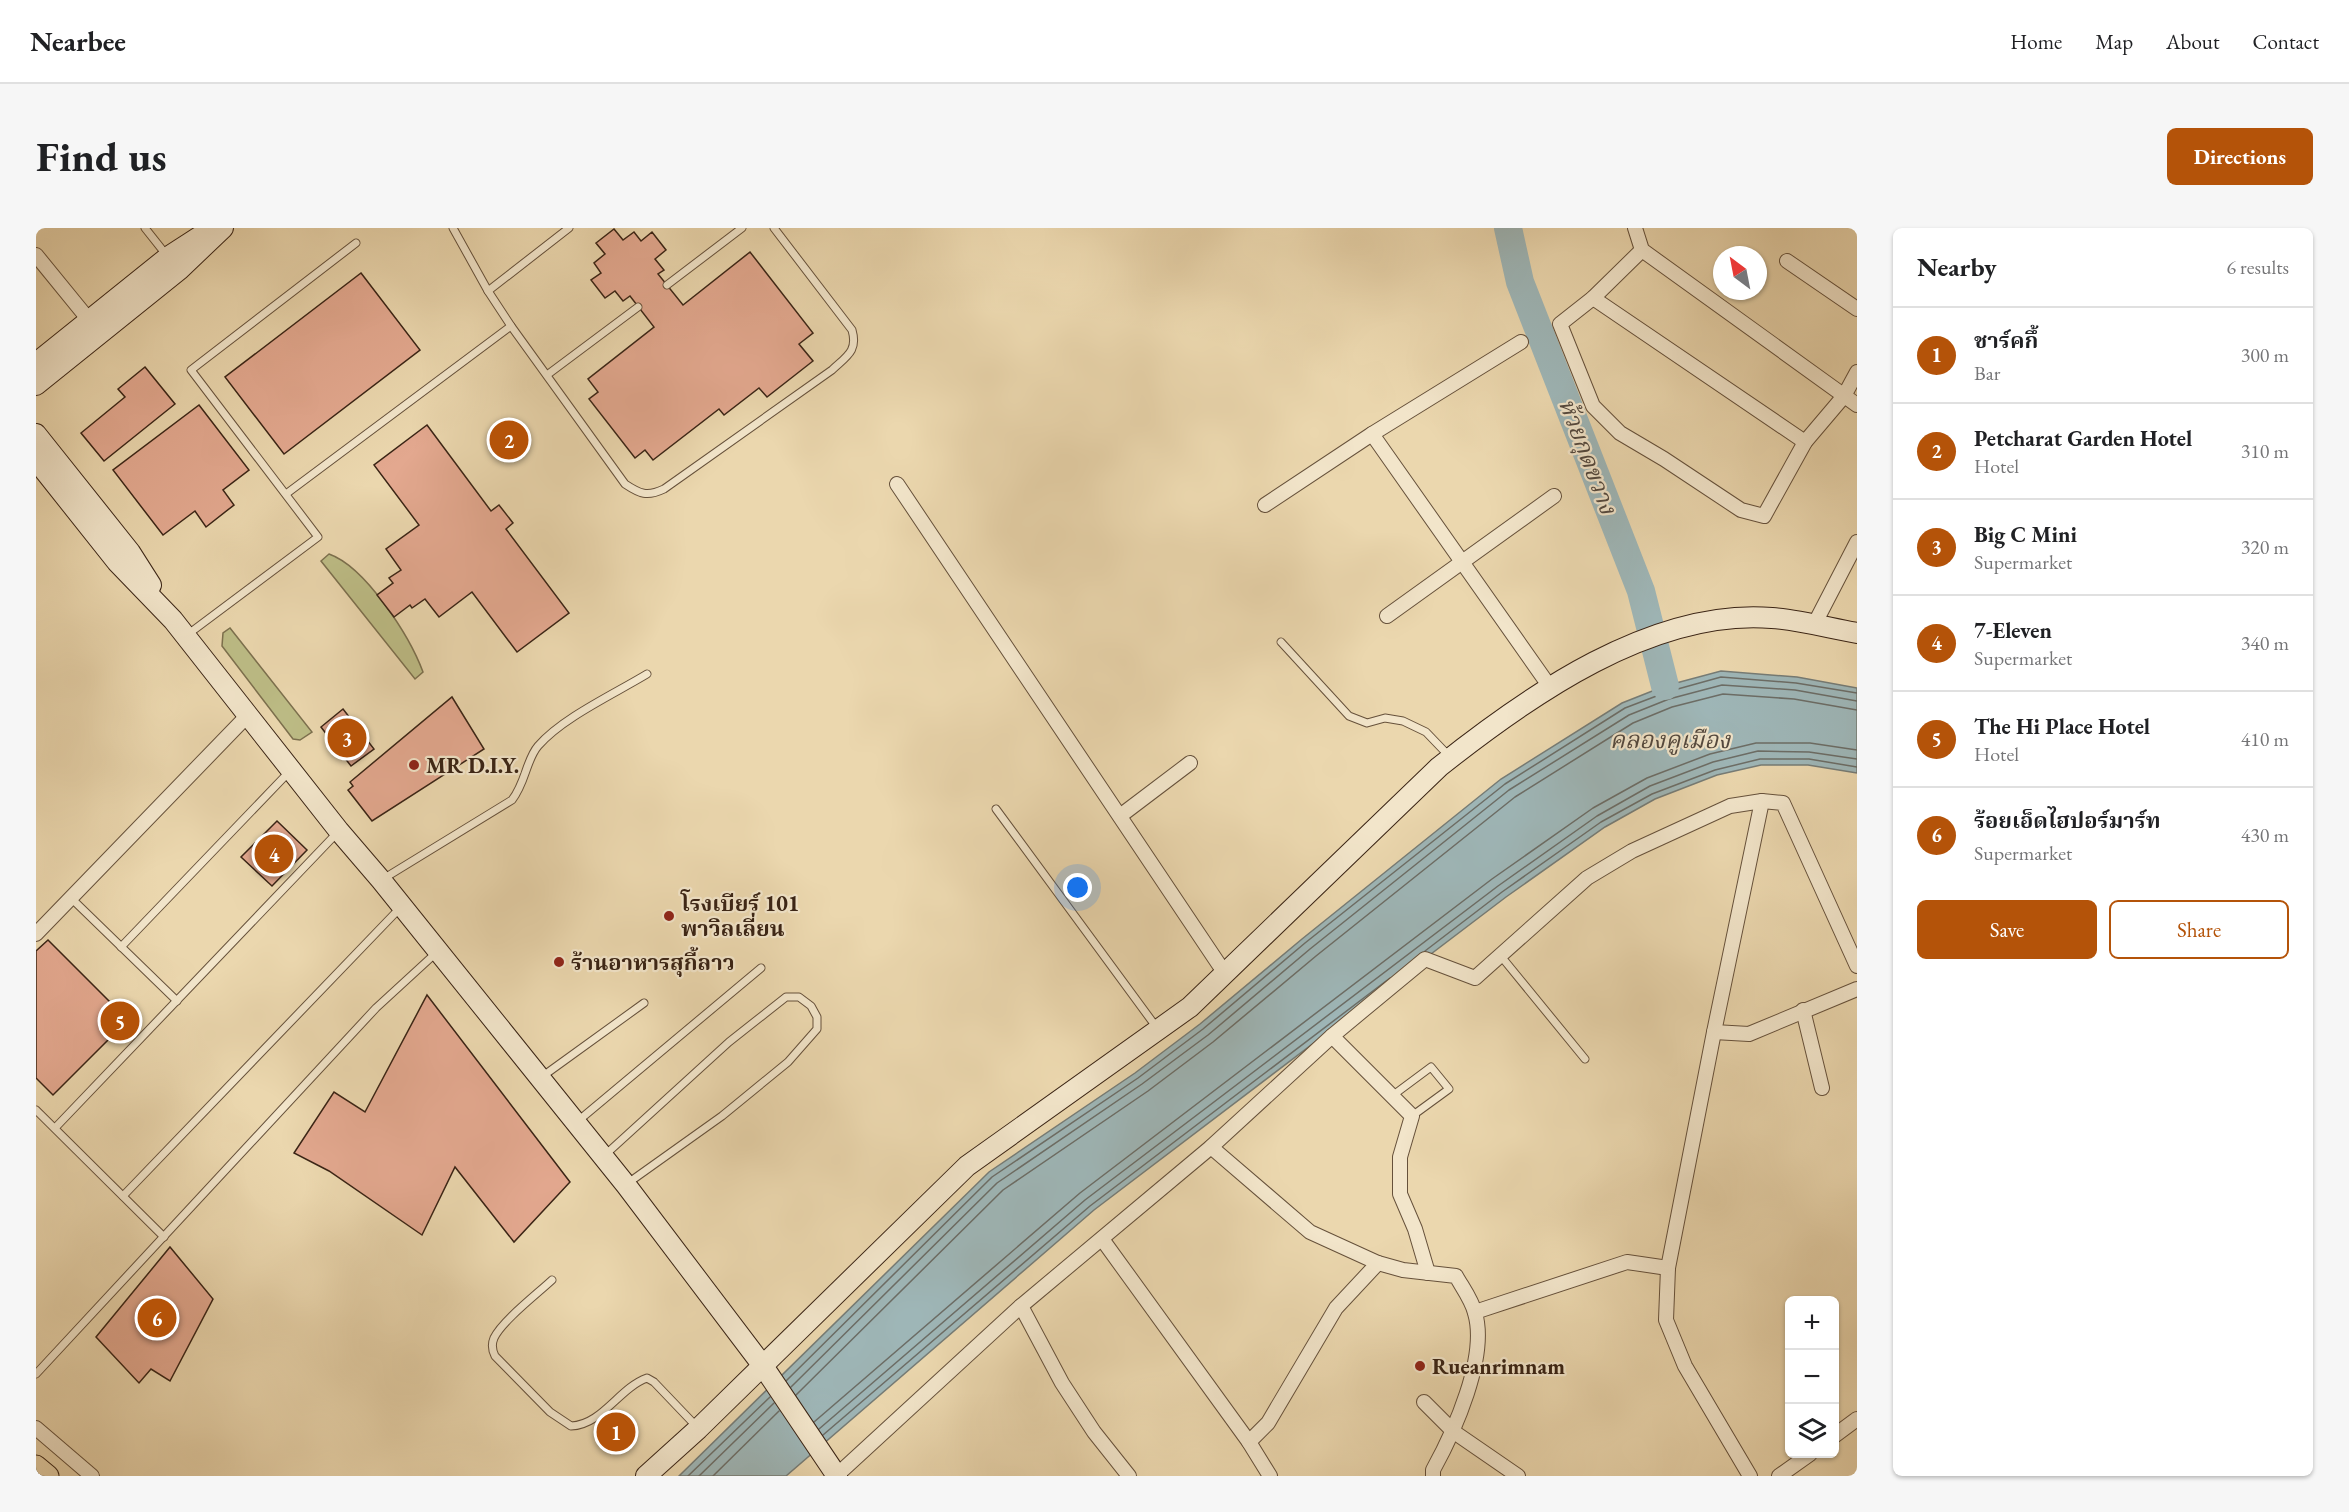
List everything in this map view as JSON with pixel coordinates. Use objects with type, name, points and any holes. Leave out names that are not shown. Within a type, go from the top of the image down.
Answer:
[{"type":"main road","points":[[36,1466],[48,1476]]},
{"type":"street","points":[[36,385],[212,228]]},
{"type":"street","points":[[36,363],[89,320],[223,228]]},
{"type":"street","points":[[1635,228],[1642,250],[1857,405]]},
{"type":"street","points":[[1642,250],[1593,298],[1560,324],[1593,406],[1620,433],[1741,510],[1764,516],[1805,442],[1844,396],[1857,372]]},
{"type":"street","points":[[36,255],[89,320]]},
{"type":"street","points":[[1786,261],[1857,309]]},
{"type":"street","points":[[1593,298],[1805,442]]},
{"type":"street","points":[[1264,505],[1372,434],[1521,342]]},
{"type":"street","points":[[36,434],[130,552],[173,620]]},
{"type":"street","points":[[1372,434],[1550,687]]},
{"type":"street","points":[[36,460],[117,562],[173,620],[290,770],[626,1185],[767,1371],[823,1451],[837,1476],[1021,1306],[1211,1147],[1332,1036],[1425,959],[1475,978],[1587,878],[1632,851],[1730,806],[1762,801],[1783,803],[1857,966]]},
{"type":"street","points":[[897,484],[1226,975]]},
{"type":"street","points":[[1387,616],[1554,496]]},
{"type":"street","points":[[1814,625],[1857,542]]},
{"type":"street","points":[[646,1476],[767,1371],[968,1166],[1190,1007],[1451,758],[1480,735],[1550,687],[1627,646],[1694,623],[1771,618],[1857,633]]},
{"type":"street","points":[[36,934],[248,716]]},
{"type":"street","points":[[1120,816],[1190,763]]},
{"type":"street","points":[[1750,1476],[1685,1366],[1666,1320],[1668,1268],[1762,801]]},
{"type":"street","points":[[1714,1032],[1749,1034],[1857,989]]},
{"type":"street","points":[[1803,1010],[1822,1088]]},
{"type":"street","points":[[1332,1036],[1412,1116],[1400,1157],[1400,1194],[1415,1229],[1428,1273]]},
{"type":"street","points":[[1211,1147],[1310,1232],[1378,1263],[1403,1270],[1456,1276],[1475,1312],[1478,1331],[1475,1363],[1454,1432],[1432,1476]]},
{"type":"street","points":[[1102,1239],[1249,1442],[1270,1476]]},
{"type":"street","points":[[1475,1312],[1627,1262],[1668,1268]]},
{"type":"street","points":[[1249,1442],[1268,1423],[1336,1308],[1378,1263]]},
{"type":"street","points":[[1021,1306],[1062,1383],[1095,1432],[1129,1476]]},
{"type":"street","points":[[1424,1402],[1454,1432],[1518,1476]]},
{"type":"street","points":[[1839,1432],[1857,1419]]},
{"type":"street","points":[[36,1428],[92,1476]]},
{"type":"street","points":[[1779,1476],[1804,1458]]},
{"type":"lane","points":[[453,228],[488,291],[511,326],[625,484],[639,494],[651,495],[664,489],[832,370],[850,354],[853,348],[855,342],[852,330],[774,228]]},
{"type":"lane","points":[[488,291],[569,228]]},
{"type":"lane","points":[[667,285],[742,228]]},
{"type":"lane","points":[[148,229],[173,263]]},
{"type":"lane","points":[[186,636],[318,537],[191,370],[356,243]]},
{"type":"lane","points":[[547,375],[639,307]]},
{"type":"lane","points":[[285,494],[511,326]]},
{"type":"lane","points":[[1281,642],[1349,716],[1367,723],[1385,718],[1403,721],[1426,732],[1451,758]]},
{"type":"lane","points":[[381,880],[512,800],[521,788],[537,748],[557,727],[647,674]]},
{"type":"lane","points":[[121,948],[290,770]]},
{"type":"lane","points":[[996,809],[1158,1030]]},
{"type":"lane","points":[[55,1128],[339,831]]},
{"type":"lane","points":[[71,898],[177,1001]]},
{"type":"lane","points":[[123,1196],[402,907]]},
{"type":"lane","points":[[36,1374],[376,1008],[437,952]]},
{"type":"lane","points":[[1500,955],[1585,1059]]},
{"type":"lane","points":[[576,1123],[761,968]]},
{"type":"lane","points":[[603,1156],[729,1042],[786,997],[799,997],[811,1006],[818,1017],[817,1029],[788,1062],[722,1116],[626,1185]]},
{"type":"lane","points":[[540,1078],[644,1003]]},
{"type":"lane","points":[[1392,1096],[1431,1067],[1449,1089],[1412,1116]]},
{"type":"lane","points":[[36,1110],[164,1237]]},
{"type":"lane","points":[[552,1280],[500,1329],[493,1339],[492,1349],[495,1356],[550,1412],[571,1426],[587,1423],[637,1382],[647,1378],[654,1382],[698,1429]]},
{"type":"green space","points":[[329,554],[343,561],[357,573],[385,605],[417,657],[423,672],[415,679],[321,561]]},
{"type":"green space","points":[[230,628],[312,732],[300,740],[293,739],[222,646],[223,633]]},
{"type":"water","name":"คลองคูเมือง","points":[[1721,671],[1797,677],[1857,688],[1857,773],[1808,765],[1761,765],[1717,775],[1655,799],[1605,827],[1506,897],[1094,1210],[786,1476],[679,1476],[989,1172],[1135,1073],[1200,1024],[1501,779],[1622,703],[1665,686]]},
{"type":"building","points":[[614,229],[623,240],[634,232],[641,241],[652,232],[666,250],[655,259],[664,270],[658,274],[683,305],[750,252],[813,333],[799,344],[813,361],[767,397],[759,388],[724,415],[719,409],[653,460],[645,450],[635,458],[589,399],[598,392],[588,379],[654,327],[630,296],[623,301],[615,291],[605,298],[591,280],[601,273],[594,263],[605,254],[596,243]]},
{"type":"building","points":[[361,273],[420,350],[284,454],[225,377]]},
{"type":"building","points":[[145,367],[175,404],[104,461],[81,433],[125,397],[118,389]]},
{"type":"building","points":[[199,405],[249,470],[223,490],[234,505],[206,527],[195,511],[163,535],[113,470]]},
{"type":"building","points":[[427,425],[491,511],[499,505],[513,523],[506,529],[569,613],[517,652],[472,592],[439,617],[425,599],[412,608],[410,605],[394,617],[377,595],[393,583],[389,578],[401,570],[386,549],[419,525],[374,465]]},
{"type":"building","name":"MR D.I.Y.","points":[[452,697],[484,749],[372,821],[348,790],[353,786],[350,782]]},
{"type":"building","points":[[343,709],[374,749],[351,766],[321,727]]},
{"type":"building","points":[[277,821],[307,850],[272,886],[241,857]]},
{"type":"building","points":[[48,940],[128,1020],[53,1095],[36,1078],[36,951]]},
{"type":"building","points":[[427,995],[570,1182],[514,1242],[455,1167],[422,1235],[329,1171],[294,1153],[334,1092],[365,1112]]},
{"type":"building","points":[[170,1247],[213,1299],[170,1381],[151,1369],[139,1383],[96,1337]]},
{"type":"waterway","name":"ห้วยกุดขวาง","points":[[1508,228],[1520,282],[1641,591],[1665,686]]},
{"type":"place","name":"Petcharat Garden Hotel","points":[[509,440]]},
{"type":"place","name":"Big C Mini","points":[[347,738]]},
{"type":"place","name":"MR D.I.Y.","points":[[414,765]]},
{"type":"place","name":"7-Eleven","points":[[274,854]]},
{"type":"place","name":"โรงเบียร์ 101 พาวิลเลี่ยน","points":[[669,916]]},
{"type":"place","name":"ร้านอาหารสุกี้ลาว","points":[[559,962]]},
{"type":"place","name":"The Hi Place Hotel","points":[[120,1021]]},
{"type":"place","name":"ร้อยเอ็ดไฮปอร์มาร์ท","points":[[157,1318]]},
{"type":"place","name":"Rueanrimnam","points":[[1420,1366]]},
{"type":"place","name":"ชาร์คกึ้","points":[[616,1432]]}]
